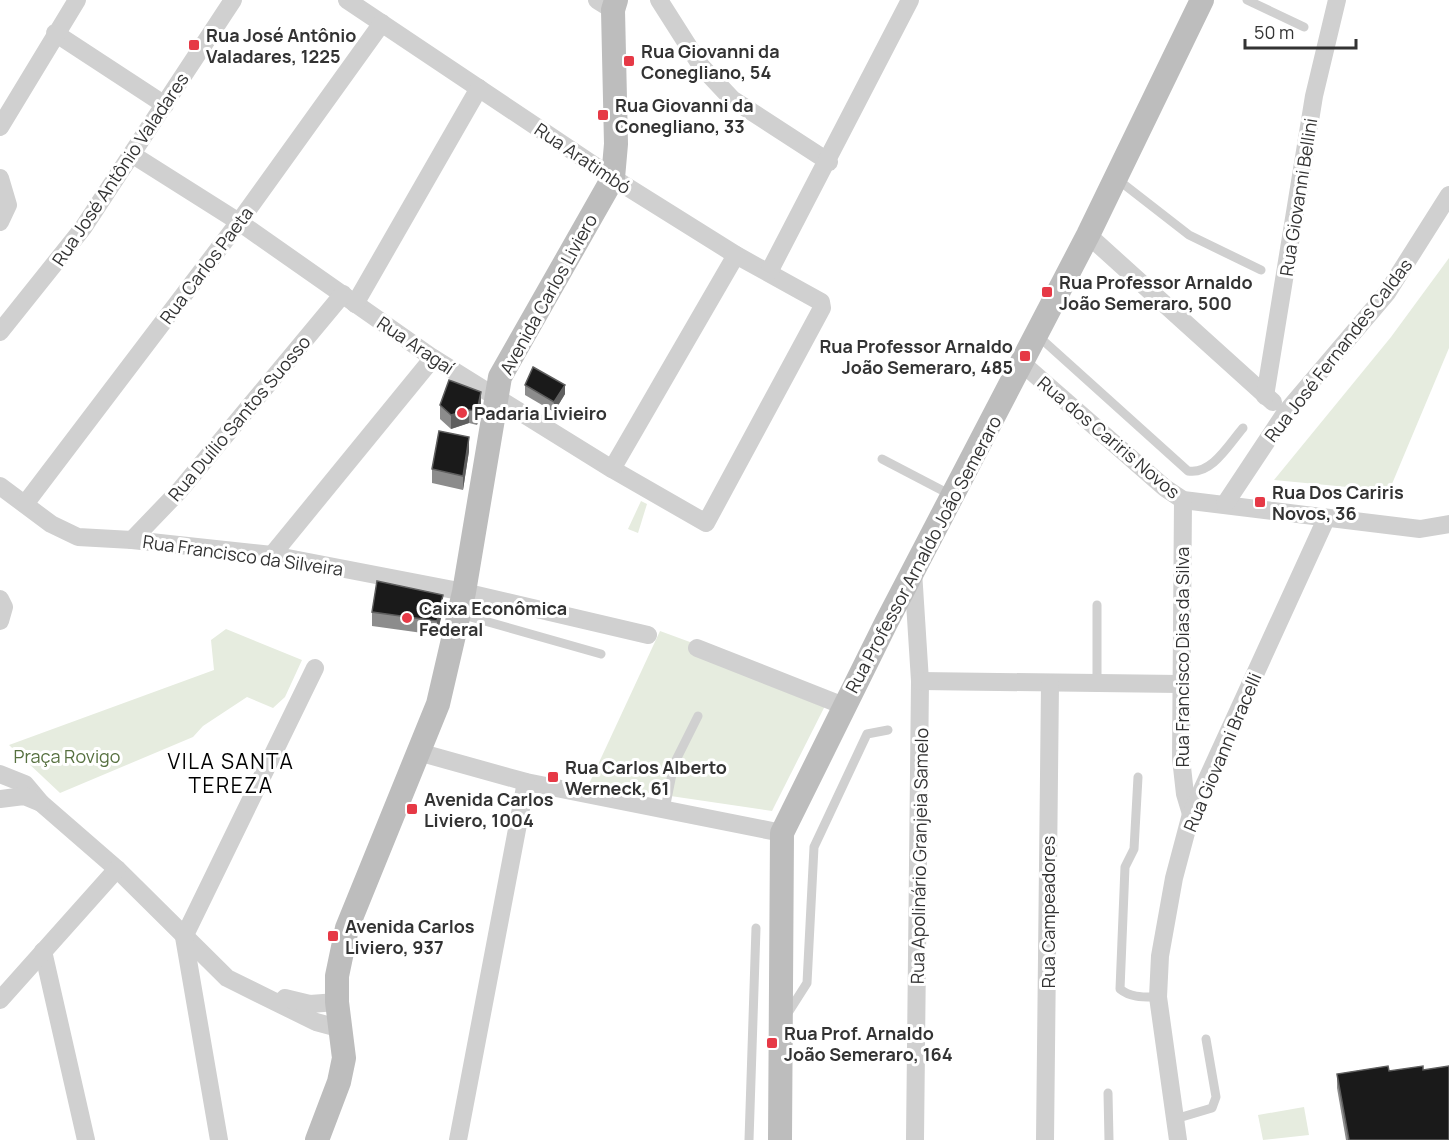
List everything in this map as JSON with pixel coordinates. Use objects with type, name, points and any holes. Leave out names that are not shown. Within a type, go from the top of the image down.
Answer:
[{"type":"main road","name":"Rua Professor Arnaldo João Semeraro","points":[[780,1140],[782,833],[913,571],[1088,236],[1202,0]]},
{"type":"main road","points":[[608,3],[616,144],[613,178]]},
{"type":"main road","name":"Avenida Carlos Liviero","points":[[324,1138],[344,1058],[337,1002],[337,976],[347,928],[438,704],[462,603],[500,377],[613,178]]},
{"type":"street","points":[[0,127],[76,0]]},
{"type":"street","name":"Rua José Antônio Valadares","points":[[0,332],[83,228],[233,0]]},
{"type":"street","name":"Rua Aratimbó","points":[[347,0],[613,178],[736,255],[819,300],[822,308],[706,523]]},
{"type":"street","points":[[659,0],[701,66],[732,99],[829,162]]},
{"type":"street","points":[[769,272],[829,162],[910,0]]},
{"type":"street","name":"Rua Giovanni Bellini","points":[[1265,396],[1314,96],[1337,0]]},
{"type":"street","name":"Rua Carlos Paeta","points":[[26,504],[239,222],[382,23]]},
{"type":"street","points":[[55,33],[165,105]]},
{"type":"street","name":"Rua Duílio Santos Suosso","points":[[132,540],[180,490],[349,299],[479,88]]},
{"type":"street","name":"Rua Aragaí","points":[[133,155],[239,222],[433,358],[612,469],[706,523]]},
{"type":"street","points":[[0,178],[8,205],[0,222]]},
{"type":"street","name":"Rua José Fernandes Caldas","points":[[1225,504],[1286,412],[1387,293],[1449,195]]},
{"type":"street","points":[[1088,236],[1265,396],[1286,412]]},
{"type":"street","points":[[612,469],[736,255]]},
{"type":"street","points":[[272,555],[433,358]]},
{"type":"street","name":"Rua dos Cariris Novos","points":[[1023,364],[1165,488],[1183,500],[1420,530],[1449,524]]},
{"type":"street","name":"Rua Francisco da Silveira","points":[[0,486],[51,524],[78,537],[96,540],[132,540],[272,555],[462,603],[648,635]]},
{"type":"street","name":"Rua Francisco Dias da Silva","points":[[1183,500],[1180,684],[1183,784],[1191,814]]},
{"type":"street","name":"Rua Giovanni Bracelli","points":[[1178,1140],[1158,997],[1160,956],[1174,878],[1191,814],[1326,519]]},
{"type":"street","name":"Rua Apolinário Granjeia Samelo","points":[[913,571],[920,681],[915,1140]]},
{"type":"street","points":[[697,648],[844,706]]},
{"type":"street","points":[[219,1140],[184,937],[315,668]]},
{"type":"street","points":[[920,681],[1180,684]]},
{"type":"street","name":"Rua Campeadores","points":[[1045,1140],[1050,684]]},
{"type":"street","points":[[418,752],[526,782],[782,833]]},
{"type":"street","points":[[0,774],[25,784],[41,803],[117,869],[227,978],[316,1022],[342,1029]]},
{"type":"street","points":[[458,1140],[526,782]]},
{"type":"street","points":[[0,799],[24,796],[41,803]]},
{"type":"street","points":[[1,996],[117,869]]},
{"type":"street","points":[[43,951],[86,1140]]},
{"type":"street","points":[[271,998],[288,998],[310,1004],[337,1002]]},
{"type":"lane","points":[[1247,0],[1304,27]]},
{"type":"lane","points":[[1116,178],[1189,235],[1261,270]]},
{"type":"lane","points":[[1037,335],[1188,471],[1196,472],[1208,468],[1243,428]]},
{"type":"lane","points":[[882,459],[952,496]]},
{"type":"lane","points":[[462,603],[602,654]]},
{"type":"lane","points":[[1097,605],[1097,684]]},
{"type":"lane","points":[[665,810],[674,764],[698,716]]},
{"type":"lane","points":[[780,1026],[807,983],[814,847],[867,734],[888,730]]},
{"type":"lane","points":[[1138,777],[1134,849],[1125,867],[1120,989],[1142,997],[1158,997]]},
{"type":"lane","points":[[749,1140],[756,928]]},
{"type":"lane","points":[[1174,1119],[1203,1113],[1212,1108],[1216,1096],[1206,1039]]},
{"type":"lane","points":[[1108,1094],[1109,1140]]},
{"type":"green space","points":[[1449,258],[1449,348],[1389,491],[1274,480],[1391,337]]},
{"type":"green space","points":[[641,501],[647,504],[638,533],[628,529]]},
{"type":"green space","name":"Praça Rovigo","points":[[226,629],[302,660],[285,697],[273,708],[247,697],[203,726],[193,737],[60,793],[9,745],[214,670],[211,640]]},
{"type":"green space","points":[[660,631],[831,694],[772,811],[589,784]]},
{"type":"green space","points":[[1304,1107],[1309,1135],[1263,1140],[1258,1115]]},
{"type":"building","points":[[533,367],[565,385],[554,402],[525,385]]},
{"type":"building","points":[[449,380],[481,392],[477,411],[469,410],[451,415],[440,405]]},
{"type":"building","points":[[439,431],[469,437],[463,476],[432,469]]},
{"type":"building","points":[[377,581],[443,595],[437,621],[372,612]]},
{"type":"building","points":[[1388,1066],[1389,1071],[1423,1066],[1423,1070],[1449,1066],[1449,1140],[1349,1140],[1337,1074]]},
{"type":"place","name":"Rua José Antônio Valadares, 1225","points":[[194,45]]},
{"type":"place","name":"Rua Giovanni da Conegliano, 54","points":[[629,61]]},
{"type":"place","name":"Rua Giovanni da Conegliano, 33","points":[[603,115]]},
{"type":"place","name":"Rua Professor Arnaldo João Semeraro, 500","points":[[1047,292]]},
{"type":"place","name":"Rua Professor Arnaldo João Semeraro, 485","points":[[1025,356]]},
{"type":"place","name":"Padaria Livieiro","points":[[462,413]]},
{"type":"place","name":"Rua Dos Cariris Novos, 36","points":[[1260,502]]},
{"type":"place","name":"Caixa Econômica Federal","points":[[407,618]]},
{"type":"place","name":"Rua Carlos Alberto Werneck, 61","points":[[553,777]]},
{"type":"place","name":"Avenida Carlos Liviero, 1004","points":[[412,809]]},
{"type":"place","name":"Avenida Carlos Liviero, 937","points":[[333,936]]},
{"type":"place","name":"Rua Prof. Arnaldo João Semeraro, 164","points":[[772,1043]]},
{"type":"district","name":"VILA SANTA TEREZA","points":[[231,773]]}]
